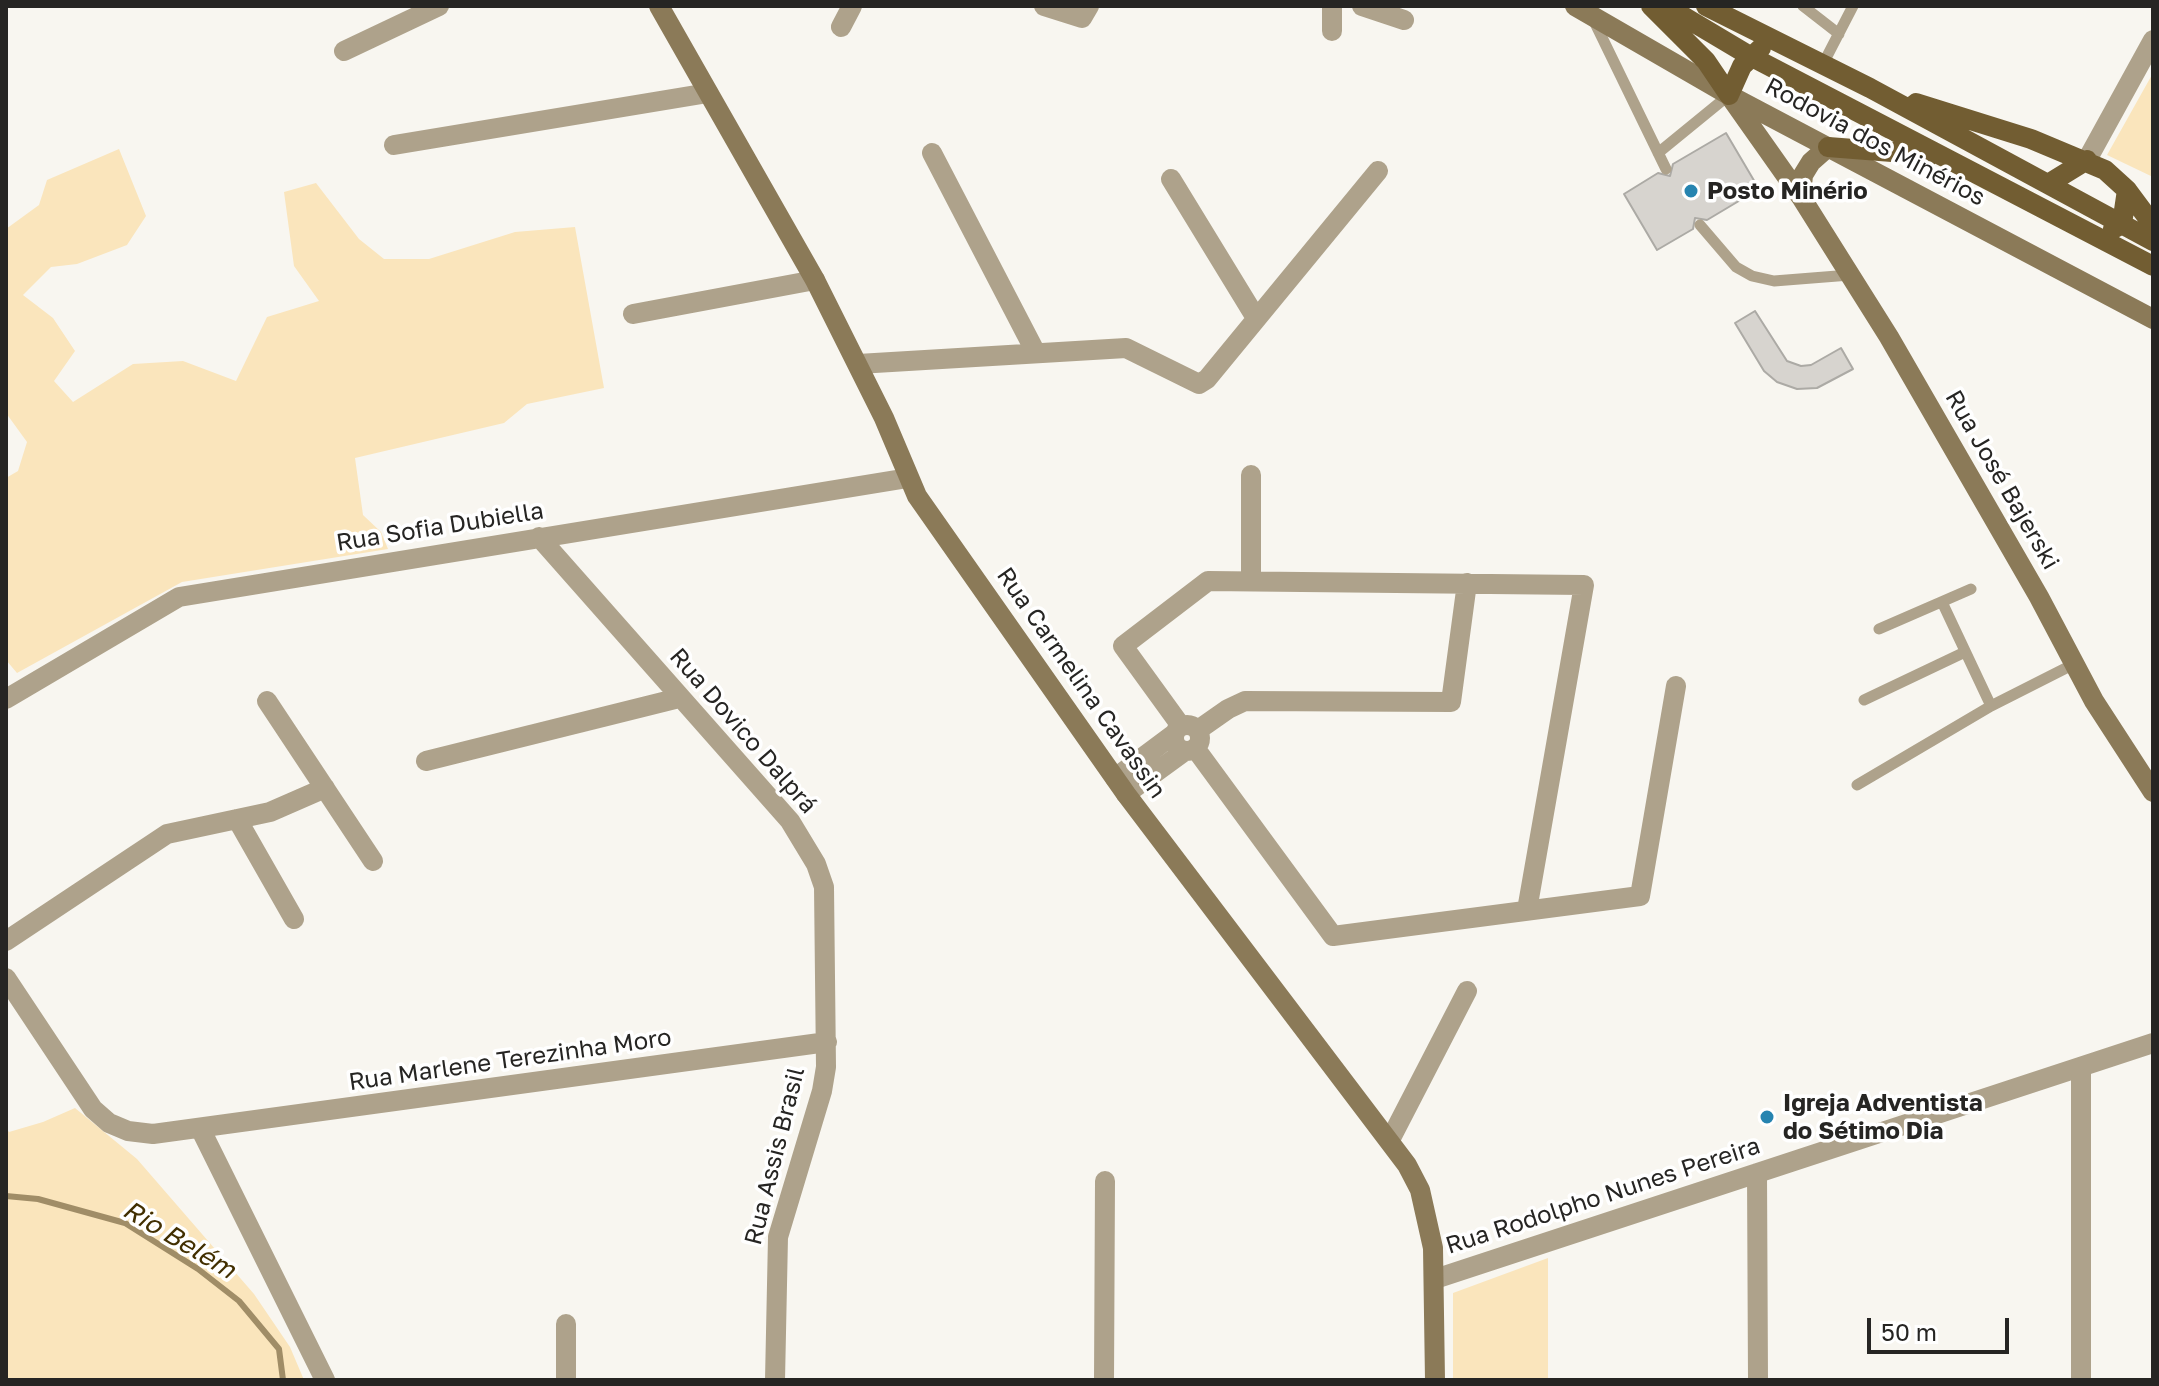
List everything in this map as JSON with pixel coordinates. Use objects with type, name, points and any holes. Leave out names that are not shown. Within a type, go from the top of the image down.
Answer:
[{"type":"main road","name":"Rua Carmelina Cavassin","points":[[659,6],[815,280],[858,364],[908,478],[1121,786],[1390,1140],[1420,1190],[1428,1218],[1435,1279],[1435,1380]]},
{"type":"main road","points":[[1651,6],[1706,61],[1729,95]]},
{"type":"main road","name":"Rodovia dos Minérios","points":[[1666,6],[1750,56],[2153,266]]},
{"type":"main road","name":"Rodovia dos Minérios","points":[[1706,6],[1870,88],[2153,241]]},
{"type":"main road","name":"Rodovia dos Minérios","points":[[1584,9],[1729,95],[2153,319]]},
{"type":"main road","points":[[1729,95],[1734,79],[1750,56],[1767,45],[1779,42]]},
{"type":"main road","points":[[1870,88],[2087,160],[2116,178],[2153,225]]},
{"type":"main road","name":"Rua José Bajerski","points":[[1729,95],[1801,197],[1850,275],[2005,537],[2114,736],[2153,792]]},
{"type":"main road","points":[[1801,197],[1803,175],[1811,162],[1828,147],[1943,156]]},
{"type":"main road","points":[[2048,184],[2087,160]]},
{"type":"main road","points":[[2089,234],[2108,231],[2122,224],[2127,190]]},
{"type":"street","points":[[344,51],[439,6]]},
{"type":"street","points":[[841,27],[852,6]]},
{"type":"street","points":[[1044,6],[1082,18],[1089,6]]},
{"type":"street","points":[[1332,6],[1332,31]]},
{"type":"street","points":[[1362,6],[1404,20]]},
{"type":"street","points":[[2087,160],[2153,40]]},
{"type":"street","points":[[394,145],[708,93]]},
{"type":"street","points":[[932,153],[1036,353]]},
{"type":"street","points":[[858,364],[1126,348],[1199,384],[1207,379],[1378,171]]},
{"type":"street","points":[[1171,179],[1256,318]]},
{"type":"street","points":[[2127,190],[2153,204]]},
{"type":"street","points":[[633,314],[815,280]]},
{"type":"street","points":[[1251,475],[1251,581]]},
{"type":"street","name":"Rua Sofia Dubiella","points":[[6,699],[156,607],[179,597],[908,478]]},
{"type":"street","name":"Rua Dovico Dalprá","points":[[539,537],[790,821],[816,864],[826,906],[827,1042]]},
{"type":"street","points":[[1527,910],[1584,585],[1251,581],[1202,584],[1123,646],[1333,936],[1640,896],[1676,686]]},
{"type":"street","points":[[1121,786],[1235,704],[1245,701],[1451,702],[1467,583]]},
{"type":"street","points":[[426,761],[679,698]]},
{"type":"street","points":[[267,701],[373,861]]},
{"type":"street","points":[[6,941],[167,834],[284,807],[325,788]]},
{"type":"street","points":[[237,819],[294,919]]},
{"type":"street","name":"Rua Marlene Terezinha Moro","points":[[6,978],[80,1092],[109,1123],[128,1131],[153,1134],[201,1130],[827,1042]]},
{"type":"street","points":[[1390,1140],[1467,991]]},
{"type":"street","name":"Rua Assis Brasil","points":[[775,1380],[778,1237],[822,1091],[827,1042]]},
{"type":"street","name":"Rua Rodolpho Nunes Pereira","points":[[1435,1279],[2153,1043]]},
{"type":"street","points":[[2081,1067],[2081,1380]]},
{"type":"street","points":[[201,1130],[325,1380]]},
{"type":"street","points":[[1757,1173],[1758,1380]]},
{"type":"street","points":[[1104,1380],[1105,1181]]},
{"type":"street","points":[[566,1324],[566,1380]]},
{"type":"lane","points":[[1803,6],[1839,34]]},
{"type":"lane","points":[[1823,64],[1853,6]]},
{"type":"lane","points":[[1584,9],[1666,169]]},
{"type":"lane","points":[[1658,153],[1729,95]]},
{"type":"lane","points":[[1700,225],[1736,267],[1752,276],[1774,281],[1850,275]]},
{"type":"lane","points":[[1879,629],[1971,589]]},
{"type":"lane","points":[[1942,602],[1991,706]]},
{"type":"lane","points":[[1864,700],[1965,652]]},
{"type":"lane","points":[[1857,785],[1991,706],[2074,664]]},
{"type":"shaded area","points":[[2153,73],[2153,177],[2107,155]]},
{"type":"shaded area","points":[[119,149],[146,216],[127,245],[77,264],[51,267],[23,295],[53,318],[75,351],[54,381],[73,402],[133,364],[183,361],[236,381],[267,317],[319,301],[294,266],[284,192],[316,183],[359,239],[384,259],[429,259],[515,232],[575,227],[604,388],[527,404],[504,423],[355,458],[363,515],[381,532],[388,549],[182,582],[17,673],[6,660],[6,478],[18,471],[27,442],[6,413],[6,229],[39,205],[47,180]]},
{"type":"shaded area","points":[[75,1108],[137,1159],[254,1294],[290,1347],[304,1380],[6,1380],[6,1128],[9,1132]]},
{"type":"shaded area","points":[[1548,1258],[1548,1380],[1453,1380],[1453,1293]]},
{"type":"building","name":"Posto Minério","points":[[1726,133],[1759,189],[1707,220],[1695,218],[1693,229],[1657,250],[1624,194],[1658,173],[1670,176],[1673,164]]},
{"type":"building","points":[[1755,311],[1787,361],[1801,366],[1811,365],[1841,348],[1853,369],[1817,388],[1797,389],[1777,382],[1764,371],[1735,323]]},
{"type":"waterway","name":"Rio Belém","points":[[6,1196],[38,1199],[125,1223],[198,1269],[239,1301],[279,1349],[283,1380]]},
{"type":"place","name":"Posto Minério","points":[[1691,191]]},
{"type":"place","name":"Igreja Adventista do Sétimo Dia","points":[[1767,1117]]}]
